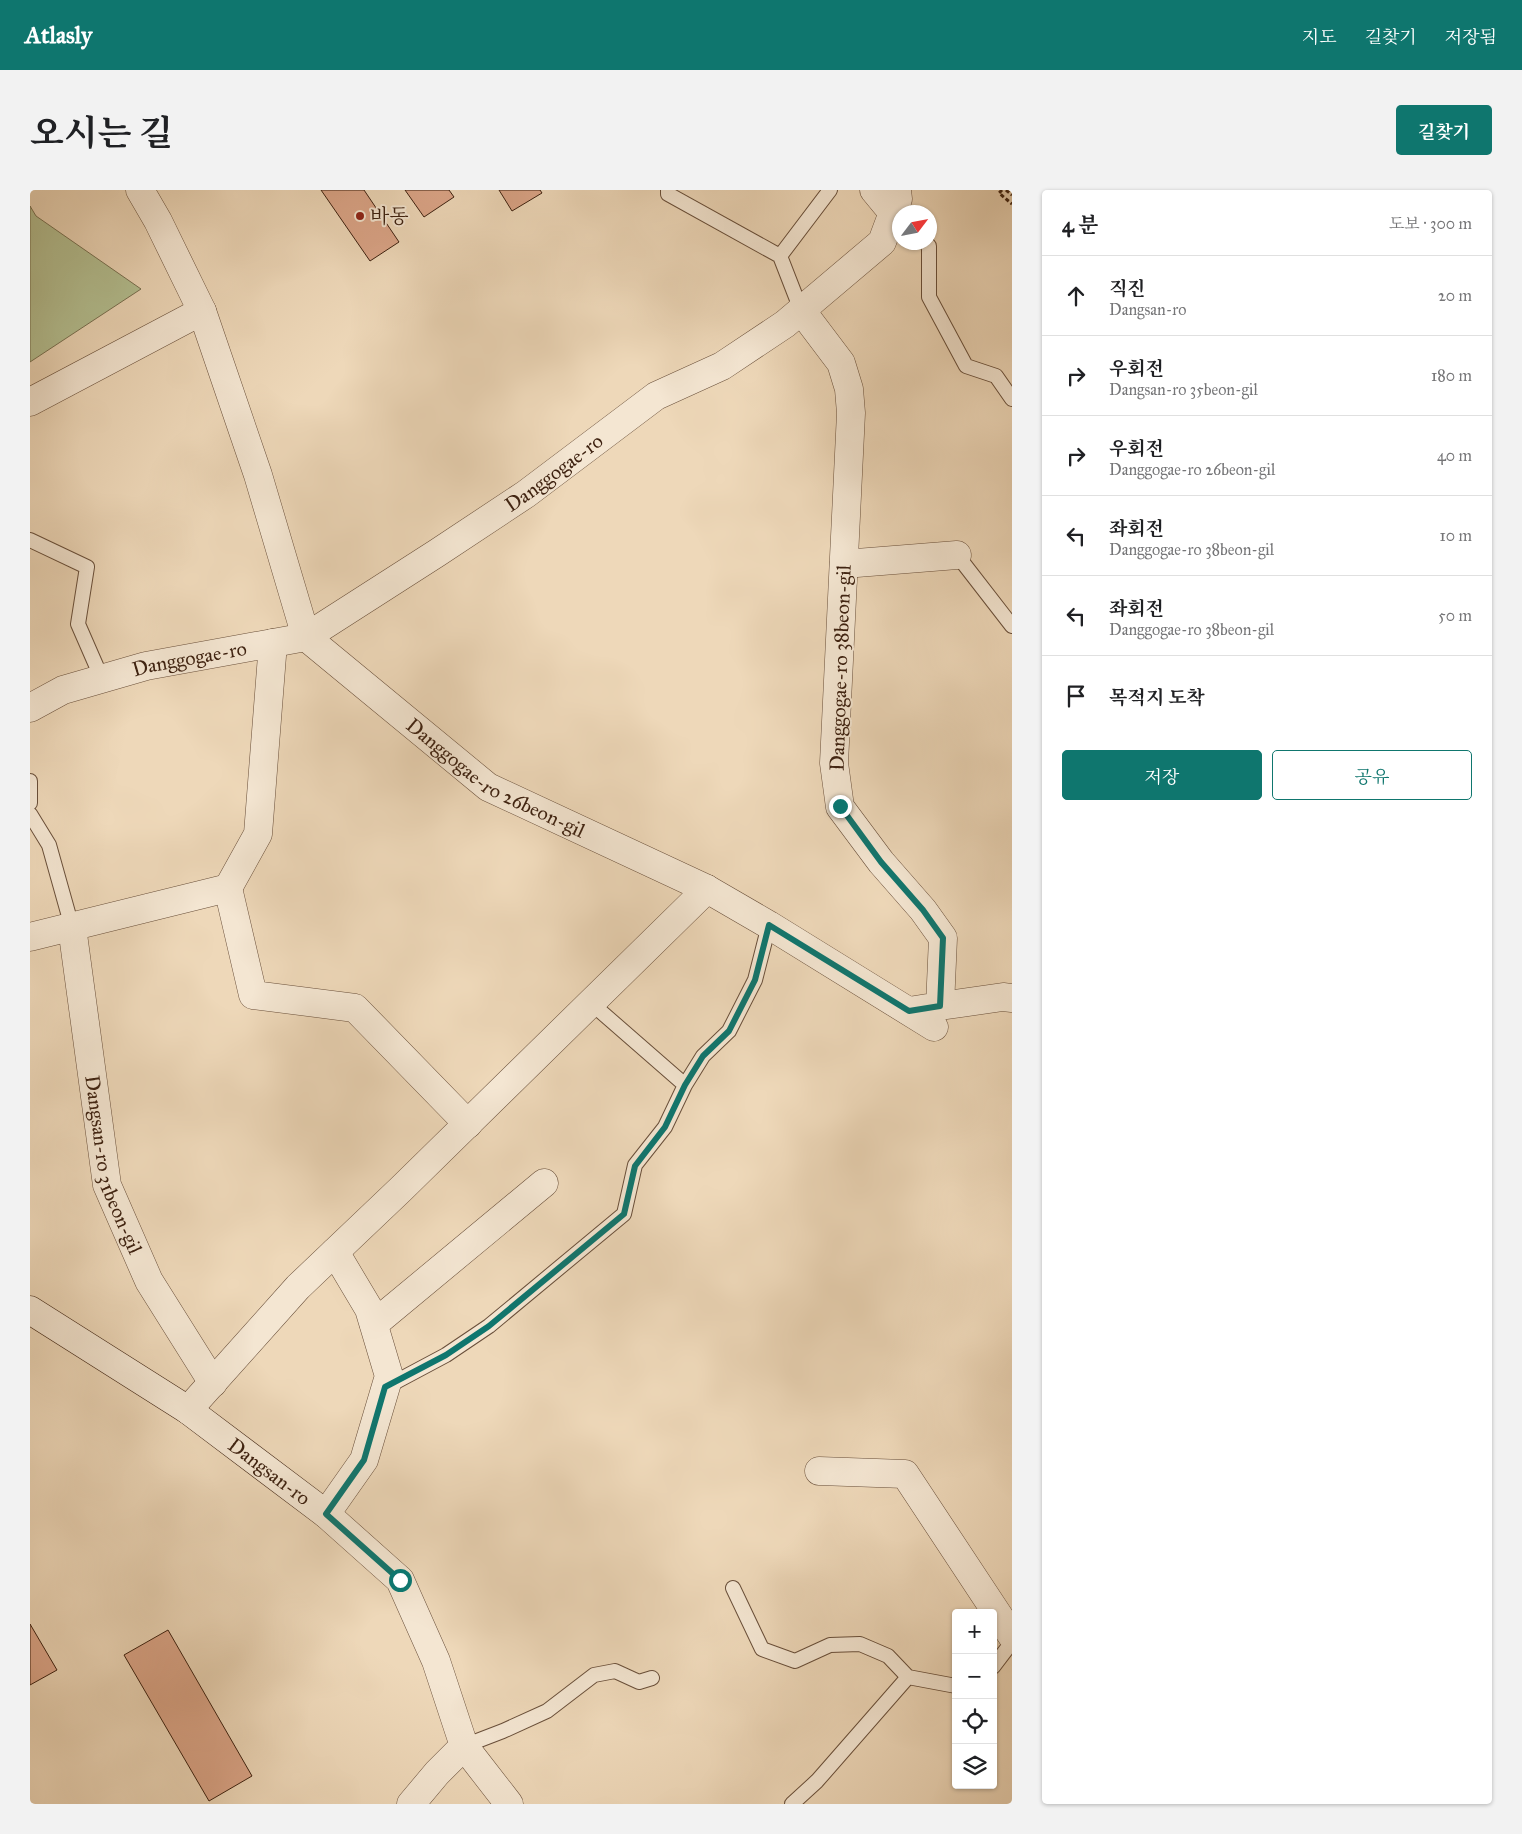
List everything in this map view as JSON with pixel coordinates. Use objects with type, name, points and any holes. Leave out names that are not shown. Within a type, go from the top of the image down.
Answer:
[{"type":"street","points":[[140,190],[158,221],[202,311],[258,475],[306,636]]},
{"type":"street","points":[[874,190],[894,205]]},
{"type":"street","name":"Danggogae-ro","points":[[30,708],[63,690],[146,666],[306,636],[526,494],[656,396],[722,366],[785,324],[882,242],[892,219]]},
{"type":"street","name":"Danggogae-ro 38beon-gil","points":[[801,310],[841,363],[850,389],[851,413],[834,763],[840,806],[881,862],[923,910],[943,938],[937,1016]]},
{"type":"street","points":[[30,402],[202,311]]},
{"type":"street","points":[[844,564],[958,555]]},
{"type":"street","name":"Danggogae-ro 26beon-gil","points":[[306,636],[488,787],[707,889],[909,1011],[937,1016]]},
{"type":"street","points":[[274,643],[258,834],[228,888],[254,995],[356,1008],[468,1124]]},
{"type":"street","points":[[30,937],[228,888]]},
{"type":"street","points":[[188,1410],[298,1287],[468,1124],[707,889]]},
{"type":"street","name":"Dangsan-ro 31beon-gil","points":[[72,927],[107,1186],[149,1281],[212,1383]]},
{"type":"street","points":[[937,1016],[1003,997],[1012,998]]},
{"type":"street","points":[[374,1324],[544,1183]]},
{"type":"street","points":[[326,1514],[364,1460],[387,1381],[369,1309],[335,1252]]},
{"type":"street","name":"Dangsan-ro","points":[[30,1310],[188,1410],[326,1514],[400,1580],[436,1661],[464,1746],[509,1804]]},
{"type":"street","points":[[819,1471],[906,1474],[1012,1636]]},
{"type":"street","points":[[411,1804],[437,1773],[464,1746]]},
{"type":"lane","points":[[668,190],[668,194],[780,256],[801,310]]},
{"type":"lane","points":[[780,256],[830,190]]},
{"type":"lane","points":[[929,250],[929,297],[966,366],[996,376],[1012,399]]},
{"type":"lane","points":[[30,540],[87,568],[78,624],[102,679]]},
{"type":"lane","points":[[958,555],[1012,626]]},
{"type":"lane","points":[[30,782],[30,804]]},
{"type":"lane","points":[[30,814],[49,846],[72,927]]},
{"type":"lane","points":[[387,1381],[446,1355],[489,1326],[624,1214],[635,1166],[665,1127],[685,1085],[703,1056],[729,1031],[755,980],[769,925]]},
{"type":"lane","points":[[590,1003],[685,1085]]},
{"type":"lane","points":[[734,1588],[762,1649],[795,1661],[830,1645],[860,1644],[888,1656],[908,1677],[952,1685]]},
{"type":"lane","points":[[997,1663],[1012,1642]]},
{"type":"lane","points":[[464,1746],[547,1711],[594,1675],[615,1671],[639,1682],[652,1678]]},
{"type":"lane","points":[[792,1804],[816,1781],[908,1677]]},
{"type":"path","points":[[1006,190],[1012,195]]},
{"type":"path","points":[[1000,191],[1012,204]]},
{"type":"green space","points":[[30,206],[36,216],[141,289],[30,362]]},
{"type":"building","name":"바동","points":[[321,190],[364,190],[399,242],[370,261]]},
{"type":"building","points":[[405,190],[449,190],[454,197],[424,217]]},
{"type":"building","points":[[499,190],[540,190],[542,193],[512,211]]},
{"type":"building","points":[[30,1624],[57,1670],[30,1685]]},
{"type":"building","points":[[168,1630],[252,1776],[209,1801],[124,1655]]},
{"type":"place","name":"바동","points":[[360,216]]},
{"type":"route","points":[[400,1580],[326,1514],[364,1460],[385,1387],[446,1355],[489,1326],[624,1214],[635,1166],[665,1127],[685,1085],[703,1056],[729,1031],[755,980],[769,925],[909,1011],[940,1006],[943,938],[923,910],[881,862],[840,806]]}]
